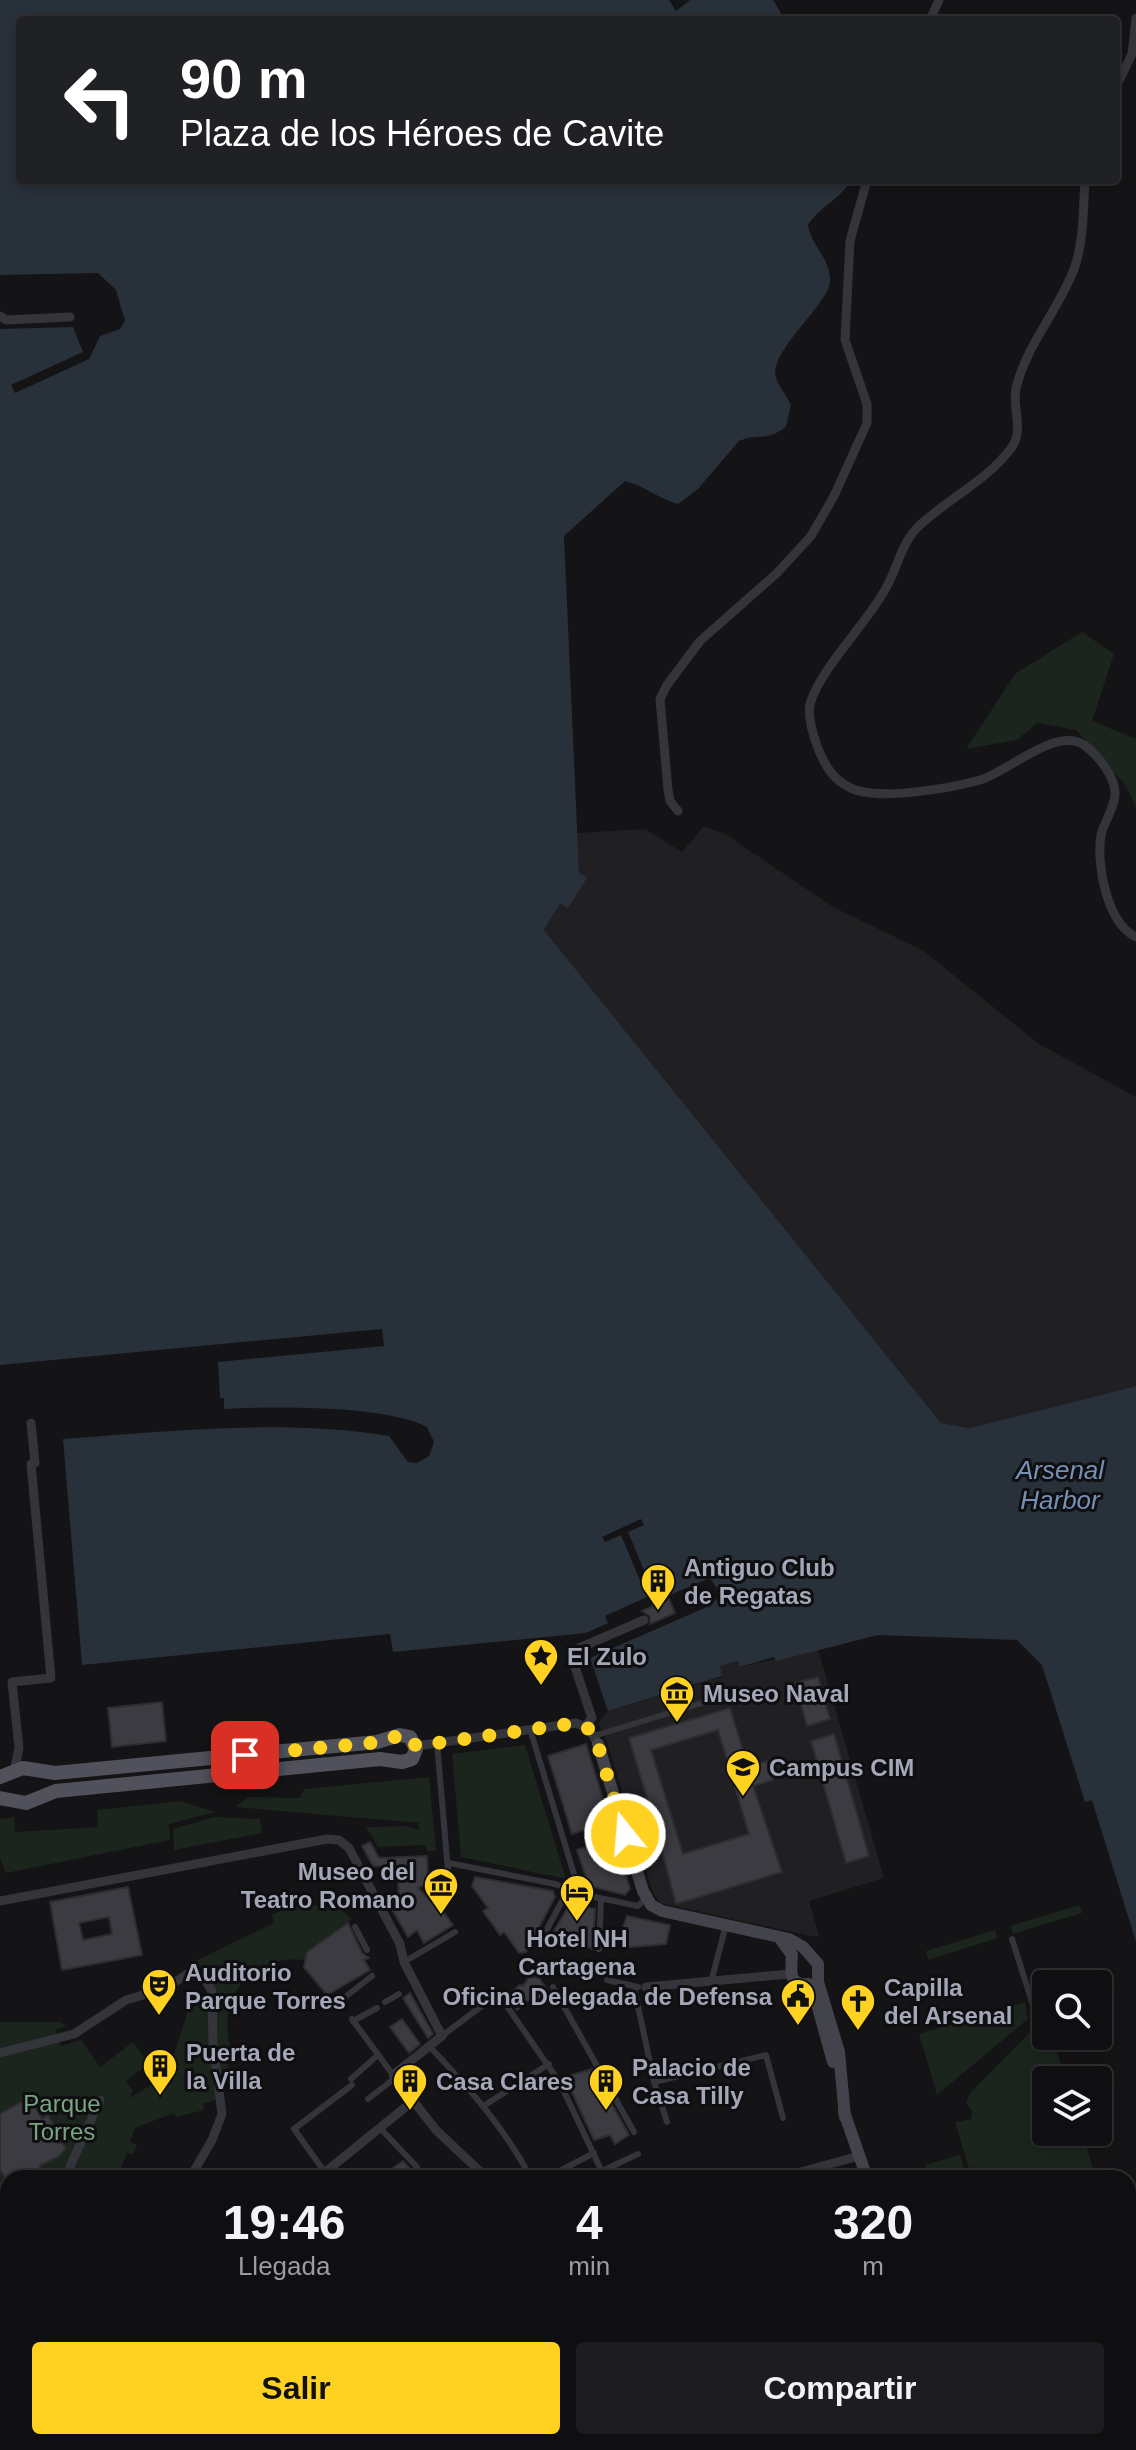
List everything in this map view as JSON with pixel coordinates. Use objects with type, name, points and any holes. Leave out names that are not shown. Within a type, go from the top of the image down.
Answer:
[{"type":"main road","points":[[0,1798],[17,1801],[32,1801],[56,1791],[380,1759],[402,1762],[412,1759],[416,1746],[407,1736],[377,1742],[85,1770],[45,1773],[31,1770],[8,1774],[7,1789],[17,1801]]},
{"type":"main road","points":[[394,1737],[388,1747],[395,1760]]},
{"type":"main road","points":[[596,1740],[646,1898],[652,1906],[662,1911],[767,1933],[796,1943],[813,1958],[837,2042],[845,2117]]},
{"type":"main road","points":[[31,1770],[39,1778],[41,1787],[32,1801]]},
{"type":"main road","points":[[767,1933],[788,1947],[794,1981],[804,1984],[814,1981],[819,1972]]},
{"type":"main road","points":[[791,1969],[801,1956],[813,1958]]},
{"type":"main road","points":[[804,1984],[817,2004],[845,2117],[865,2170]]},
{"type":"street","points":[[1120,79],[1132,54],[1136,18]]},
{"type":"street","points":[[678,811],[670,801],[668,790],[660,699],[700,641],[777,573],[811,536],[834,496],[867,423],[867,404],[845,340],[850,241],[866,184]]},
{"type":"street","points":[[1085,184],[1080,253],[1073,273],[1026,358],[1015,392],[1018,428],[1013,446],[962,495],[920,524],[907,539],[886,589],[819,686],[810,706],[810,720],[825,765],[833,776],[852,789],[876,793],[912,791],[982,779],[1052,743],[1068,740],[1082,744],[1107,770],[1114,788],[1115,797],[1102,831],[1099,849],[1113,915],[1116,922],[1136,937]]},
{"type":"street","points":[[0,316],[6,320],[70,317]]},
{"type":"street","points":[[31,1423],[35,1463],[31,1464],[51,1678],[12,1682],[19,1748],[31,1770]]},
{"type":"street","points":[[585,1726],[592,1718],[570,1652],[644,1620]]},
{"type":"street","points":[[416,1746],[576,1723],[585,1726],[596,1740],[728,1695]]},
{"type":"street","points":[[529,1729],[580,1894]]},
{"type":"street","points":[[437,1743],[449,1867],[555,1884],[580,1894],[638,1906],[646,1898]]},
{"type":"street","points":[[8,1774],[19,1748]]},
{"type":"street","points":[[0,1901],[327,1839],[339,1840],[349,1848],[400,1944],[411,1987],[442,2036]]},
{"type":"street","points":[[546,1931],[568,1890]]},
{"type":"street","points":[[599,1949],[601,1899]]},
{"type":"street","points":[[711,1982],[726,1925]]},
{"type":"street","points":[[355,1927],[367,1950]]},
{"type":"street","points":[[404,1962],[455,1932]]},
{"type":"street","points":[[1012,1939],[1032,2002]]},
{"type":"street","points":[[607,1980],[646,1987],[711,1982],[791,1969]]},
{"type":"street","points":[[0,2053],[74,2034],[126,2000],[164,1989],[189,1973],[205,1978],[212,1991],[213,2044],[222,2114],[212,2140],[195,2170]]},
{"type":"street","points":[[344,1998],[372,1976]]},
{"type":"street","points":[[553,1987],[634,2132]]},
{"type":"street","points":[[634,1987],[654,2082],[667,2122]]},
{"type":"street","points":[[385,2002],[399,1994]]},
{"type":"street","points":[[368,2099],[429,2046],[491,1999]]},
{"type":"street","points":[[502,1999],[549,2064],[601,2170]]},
{"type":"street","points":[[377,2008],[352,2020],[436,2130],[478,2170]]},
{"type":"street","points":[[429,2046],[485,2105],[527,2170]]},
{"type":"street","points":[[320,2170],[294,2129],[352,2082],[378,2055]]},
{"type":"street","points":[[654,2082],[766,2055],[783,2118]]},
{"type":"street","points":[[485,2105],[549,2064]]},
{"type":"street","points":[[69,2170],[100,2100]]},
{"type":"street","points":[[331,2170],[413,2101]]},
{"type":"street","points":[[380,2128],[417,2167]]},
{"type":"street","points":[[561,2170],[594,2153]]},
{"type":"street","points":[[610,2170],[638,2154]]},
{"type":"street","points":[[808,2170],[859,2156]]},
{"type":"shaded area","points":[[704,826],[725,834],[835,908],[924,951],[1039,1044],[1136,1097],[1136,1386],[969,1428],[941,1423],[544,930],[560,904],[567,908],[586,878],[579,872],[577,833],[645,829],[682,852]]},
{"type":"shaded area","name":"Campus CIM","points":[[818,1649],[884,1878],[809,1901],[819,1936],[816,1937],[660,1903],[653,1893],[607,1742],[598,1723],[608,1711],[722,1677],[719,1666],[739,1661],[741,1667]]},
{"type":"green space","points":[[1082,632],[1114,654],[1092,721],[1136,739],[1136,807],[1125,785],[1076,730],[1037,723],[1017,740],[966,749],[1015,674]]},
{"type":"green space","points":[[525,1745],[566,1879],[461,1857],[452,1754]]},
{"type":"green space","points":[[429,1777],[436,1851],[427,1851],[426,1845],[378,1847],[366,1827],[407,1826],[419,1830],[419,1823],[235,1807],[248,1797],[300,1798],[304,1789]]},
{"type":"green space","points":[[181,1801],[215,1812],[169,1824],[170,1840],[6,1873],[0,1858],[0,1819],[14,1817],[15,1832],[98,1827],[97,1810]]},
{"type":"green space","points":[[215,1817],[260,1819],[262,1833],[174,1850],[173,1829]]},
{"type":"green space","points":[[1079,1905],[1082,1913],[1013,1934],[1010,1926]]},
{"type":"green space","name":"Parque Torres","points":[[292,1906],[339,1908],[352,1919],[307,1952],[305,1960],[284,1960],[266,1965],[251,1974],[240,1986],[232,2000],[228,2017],[228,2036],[233,2056],[226,2061],[233,2075],[213,2083],[216,2100],[203,2104],[204,2110],[176,2117],[174,2113],[135,2128],[130,2142],[137,2145],[133,2154],[127,2153],[120,2170],[0,2170],[0,2022],[61,2022],[66,2026],[56,2030],[61,2046],[81,2040],[100,2067],[133,2042],[149,2063],[126,2081],[133,2090],[129,2098],[158,2081],[164,2089],[172,2083],[176,2059],[173,2057],[189,2008],[203,2004],[207,1996],[198,1977],[189,1977],[187,1965],[274,1923],[272,1915]]},
{"type":"green space","points":[[995,1930],[998,1938],[928,1960],[926,1951]]},
{"type":"green space","points":[[1025,2002],[1028,2019],[937,2095],[919,2034]]},
{"type":"green space","points":[[1032,2030],[1032,2050],[1056,2050],[1062,2066],[1032,2066],[1032,2146],[1086,2146],[1094,2170],[970,2170],[955,2122],[971,2119],[972,2112],[966,2102],[970,2093]]},
{"type":"green space","points":[[960,2155],[965,2170],[927,2170],[925,2165]]},
{"type":"water","name":"Arsenal Harbor","points":[[0,0],[669,0],[676,11],[690,0],[773,0],[783,16],[16,16],[16,184],[848,184],[808,225],[827,266],[830,282],[827,292],[789,342],[776,367],[777,381],[791,405],[786,427],[772,435],[739,441],[698,489],[678,504],[625,481],[564,536],[579,872],[587,878],[568,908],[560,904],[544,930],[941,1423],[969,1428],[1136,1386],[1136,1942],[1092,1800],[1085,1802],[1042,1665],[1017,1640],[878,1635],[776,1661],[774,1657],[740,1667],[738,1661],[720,1666],[722,1676],[608,1711],[590,1658],[709,1606],[721,1595],[710,1578],[670,1595],[665,1584],[652,1589],[628,1532],[644,1525],[641,1519],[602,1537],[605,1542],[621,1535],[647,1597],[605,1616],[608,1623],[586,1633],[393,1652],[390,1634],[82,1665],[63,1439],[226,1428],[308,1428],[389,1436],[408,1462],[417,1463],[429,1456],[434,1442],[427,1427],[385,1414],[271,1407],[224,1409],[224,1398],[220,1398],[218,1362],[384,1346],[382,1329],[0,1365],[0,329],[73,327],[83,352],[11,385],[15,393],[89,359],[100,336],[120,329],[125,321],[116,290],[98,273],[0,275]]},
{"type":"building","name":"Antiguo Club de Regatas","points":[[669,1599],[675,1613],[650,1624],[650,1616],[642,1611]]},
{"type":"building","points":[[818,1677],[830,1719],[807,1726],[795,1683]]},
{"type":"building","points":[[162,1702],[166,1741],[112,1747],[108,1708]]},
{"type":"building","points":[[730,1708],[748,1767],[767,1761],[773,1780],[753,1786],[782,1872],[676,1904],[653,1817],[636,1822],[630,1803],[647,1798],[629,1738]],"holes":[[[718,1730],[749,1834],[683,1854],[651,1750]]]},
{"type":"building","points":[[834,1734],[869,1856],[846,1863],[811,1741]]},
{"type":"building","points":[[586,1744],[610,1822],[572,1834],[548,1756]]},
{"type":"building","points":[[615,1839],[630,1889],[625,1895],[589,1886],[577,1850]]},
{"type":"building","points":[[370,1842],[379,1858],[427,1856],[428,1883],[418,1888],[431,1902],[434,1899],[453,1925],[424,1943],[417,1930],[408,1937],[393,1911],[399,1908],[398,1867],[373,1866],[362,1846]]},
{"type":"building","points":[[475,1877],[553,1891],[555,1897],[526,1952],[519,1953],[504,1932],[500,1935],[483,1911],[488,1908],[472,1886]]},
{"type":"building","points":[[128,1887],[142,1955],[62,1970],[50,1902]],"holes":[[[109,1917],[112,1934],[83,1940],[79,1923]]]},
{"type":"building","name":"Hotel NH Cartagena","points":[[570,1904],[595,1909],[593,1949],[551,1936]]},
{"type":"building","points":[[627,1916],[670,1925],[666,1944],[622,1948],[621,1933]]},
{"type":"building","points":[[348,1923],[362,1953],[369,1958],[364,1960],[370,1970],[327,1995],[304,1967],[307,1952]]},
{"type":"building","points":[[529,1977],[539,1978],[548,1991],[534,2005],[529,2000],[517,2010],[511,2001],[512,1991],[523,1986]]},
{"type":"building","points":[[410,1993],[433,2034],[428,2038],[403,1998]]},
{"type":"building","points":[[402,2019],[420,2044],[409,2053],[390,2027]]},
{"type":"building","points":[[592,2069],[629,2135],[615,2144],[610,2135],[594,2140],[565,2077]]},
{"type":"building","points":[[34,2095],[35,2106],[42,2119],[48,2115],[53,2124],[48,2127],[66,2148],[59,2156],[39,2166],[42,2170],[0,2170],[0,2114]]},
{"type":"building","points":[[403,2161],[411,2170],[390,2170]]},
{"type":"place","name":"Antiguo Club de Regatas","points":[[658,1612]]},
{"type":"place","name":"El Zulo","points":[[541,1687]]},
{"type":"place","name":"Museo Naval","points":[[677,1724]]},
{"type":"place","name":"Campus CIM","points":[[743,1798]]},
{"type":"place","name":"Museo del Teatro Romano","points":[[441,1916]]},
{"type":"place","name":"Hotel NH Cartagena","points":[[577,1923]]},
{"type":"place","name":"Auditorio Parque Torres","points":[[159,2017]]},
{"type":"place","name":"Oficina Delegada de Defensa","points":[[798,2027]]},
{"type":"place","name":"Capilla del Arsenal","points":[[858,2032]]},
{"type":"place","name":"Puerta de la Villa","points":[[160,2097]]},
{"type":"place","name":"Casa Clares","points":[[410,2112]]},
{"type":"place","name":"Palacio de Casa Tilly","points":[[606,2112]]},
{"type":"route","points":[[245,1755],[382,1742],[400,1735],[410,1737],[416,1746],[576,1723],[589,1729],[596,1739],[625,1834]]}]
